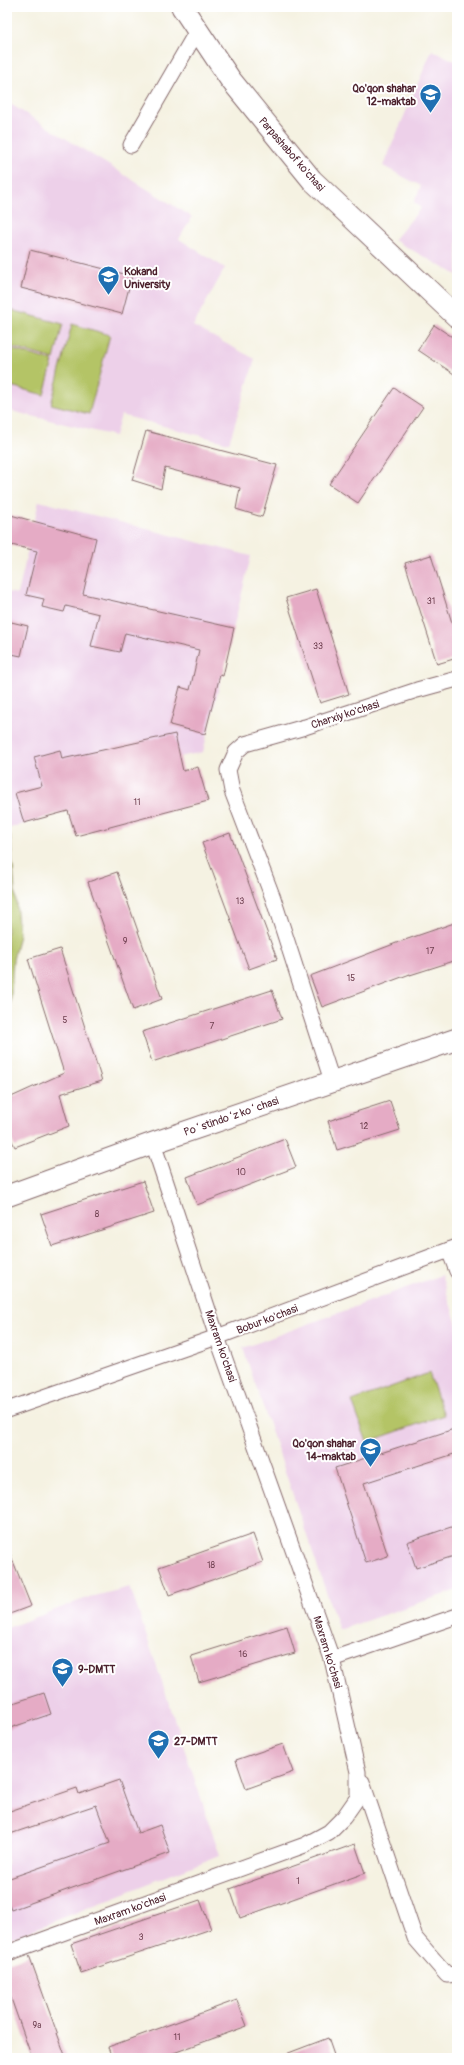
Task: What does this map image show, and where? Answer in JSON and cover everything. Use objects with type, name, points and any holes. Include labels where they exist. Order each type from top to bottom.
[{"type":"main road","name":"Parpashabof ko'chasi","points":[[182,7],[230,79],[312,180],[457,317]]},
{"type":"main road","name":"Poʻstindoʻz koʻchasi","points":[[7,1196],[153,1142],[457,1039]]},
{"type":"street","points":[[131,145],[197,30]]},
{"type":"street","name":"Charxiy ko'chasi","points":[[332,1081],[273,898],[232,791],[228,770],[236,752],[246,744],[305,727],[417,690],[457,679]]},
{"type":"street","name":"Maxram ko'chasi","points":[[7,1954],[305,1845],[330,1832],[344,1817],[358,1797],[358,1772],[332,1659],[217,1337],[153,1142]]},
{"type":"street","points":[[453,1248],[457,1272]]},
{"type":"street","name":"Bobur ko'chasi","points":[[7,1410],[217,1337],[453,1248]]},
{"type":"street","points":[[332,1659],[457,1616]]},
{"type":"street","points":[[358,1772],[415,1938],[448,1975],[457,1974]]},
{"type":"shaded area","name":"Qo'qon shahar 12-maktab","points":[[432,50],[457,62],[457,275],[394,240],[421,208],[414,202],[421,186],[383,166]]},
{"type":"shaded area","name":"Kokand University","points":[[7,102],[192,217],[179,239],[225,268],[193,326],[255,359],[229,443],[121,415],[115,436],[7,410]]},
{"type":"shaded area","points":[[39,501],[251,556],[203,752],[67,780],[51,816],[7,829],[7,592],[18,594]]},
{"type":"shaded area","name":"Qo'qon shahar 14-maktab","points":[[441,1275],[457,1325],[457,1590],[339,1630],[243,1348]]},
{"type":"shaded area","points":[[130,1587],[220,1855],[7,1940],[7,1628],[87,1598]]},
{"type":"green space","points":[[7,309],[63,324],[54,359],[7,346]]},
{"type":"green space","points":[[72,324],[110,335],[89,414],[51,404]]},
{"type":"green space","points":[[7,348],[53,361],[44,395],[7,385]]},
{"type":"green space","points":[[7,833],[10,834],[19,935],[13,960],[7,1073]]},
{"type":"green space","points":[[429,1373],[444,1415],[367,1442],[352,1401]]},
{"type":"building","points":[[30,250],[132,276],[122,314],[21,288]]},
{"type":"building","points":[[434,325],[457,340],[457,376],[418,350]]},
{"type":"building","points":[[394,388],[423,407],[358,503],[329,484]]},
{"type":"building","points":[[146,431],[277,465],[262,517],[236,509],[240,488],[165,468],[161,489],[132,480]]},
{"type":"building","points":[[7,514],[96,538],[83,594],[234,628],[223,676],[220,675],[205,734],[170,725],[180,687],[190,690],[199,650],[125,633],[120,652],[91,646],[99,614],[66,606],[64,612],[42,607],[44,599],[26,595],[37,551],[7,544]]},
{"type":"building","points":[[431,555],[457,639],[457,658],[437,664],[405,563]]},
{"type":"building","points":[[316,589],[349,694],[320,703],[286,598]]},
{"type":"building","points":[[7,621],[28,626],[21,656],[7,653]]},
{"type":"building","points":[[175,734],[183,771],[198,767],[208,801],[76,836],[68,811],[24,823],[15,793],[42,786],[34,757],[60,750],[62,759]]},
{"type":"building","points":[[230,833],[277,959],[249,969],[202,843]]},
{"type":"building","points":[[117,872],[162,999],[133,1010],[88,882]]},
{"type":"building","points":[[457,922],[457,960],[410,974],[322,1007],[310,976],[399,942]]},
{"type":"building","points":[[60,949],[102,1081],[60,1094],[69,1126],[15,1147],[7,1131],[9,1098],[64,1073],[28,959]]},
{"type":"building","points":[[272,990],[282,1019],[152,1062],[142,1032]]},
{"type":"building","points":[[390,1101],[400,1130],[337,1150],[328,1121]]},
{"type":"building","points":[[285,1139],[296,1167],[197,1205],[187,1177]]},
{"type":"building","points":[[143,1181],[154,1213],[52,1246],[41,1214]]},
{"type":"building","points":[[457,1428],[457,1453],[364,1483],[388,1556],[366,1563],[335,1468]]},
{"type":"building","points":[[457,1525],[457,1555],[416,1568],[407,1542]]},
{"type":"building","points":[[253,1534],[263,1562],[169,1595],[159,1567]]},
{"type":"building","points":[[7,1546],[31,1606],[7,1615]]},
{"type":"building","points":[[287,1626],[295,1653],[199,1682],[191,1656]]},
{"type":"building","points":[[44,1693],[51,1714],[7,1729],[7,1705]]},
{"type":"building","points":[[283,1744],[293,1772],[246,1789],[236,1760]]},
{"type":"building","points":[[119,1780],[138,1833],[160,1825],[170,1853],[11,1910],[7,1900],[7,1879],[110,1843],[96,1805],[7,1835],[7,1812],[77,1788],[79,1794]]},
{"type":"building","points":[[355,1844],[365,1873],[240,1918],[230,1889]]},
{"type":"building","points":[[200,1900],[211,1929],[81,1973],[71,1944]]},
{"type":"building","points":[[29,1955],[66,2058],[32,2058],[7,1987],[7,1963]]},
{"type":"building","points":[[237,2000],[247,2026],[160,2058],[112,2058],[108,2047]]},
{"type":"building","points":[[328,2038],[335,2058],[278,2058],[278,2057]]},
{"type":"place","name":"Qo'qon shahar 12-maktab","points":[[431,114]]},
{"type":"place","name":"Kokand University","points":[[108,296]]},
{"type":"place","name":"Qo'qon shahar 14-maktab","points":[[371,1468]]},
{"type":"place","name":"9-DMTT","points":[[63,1688]]},
{"type":"place","name":"27-DMTT","points":[[159,1760]]}]
